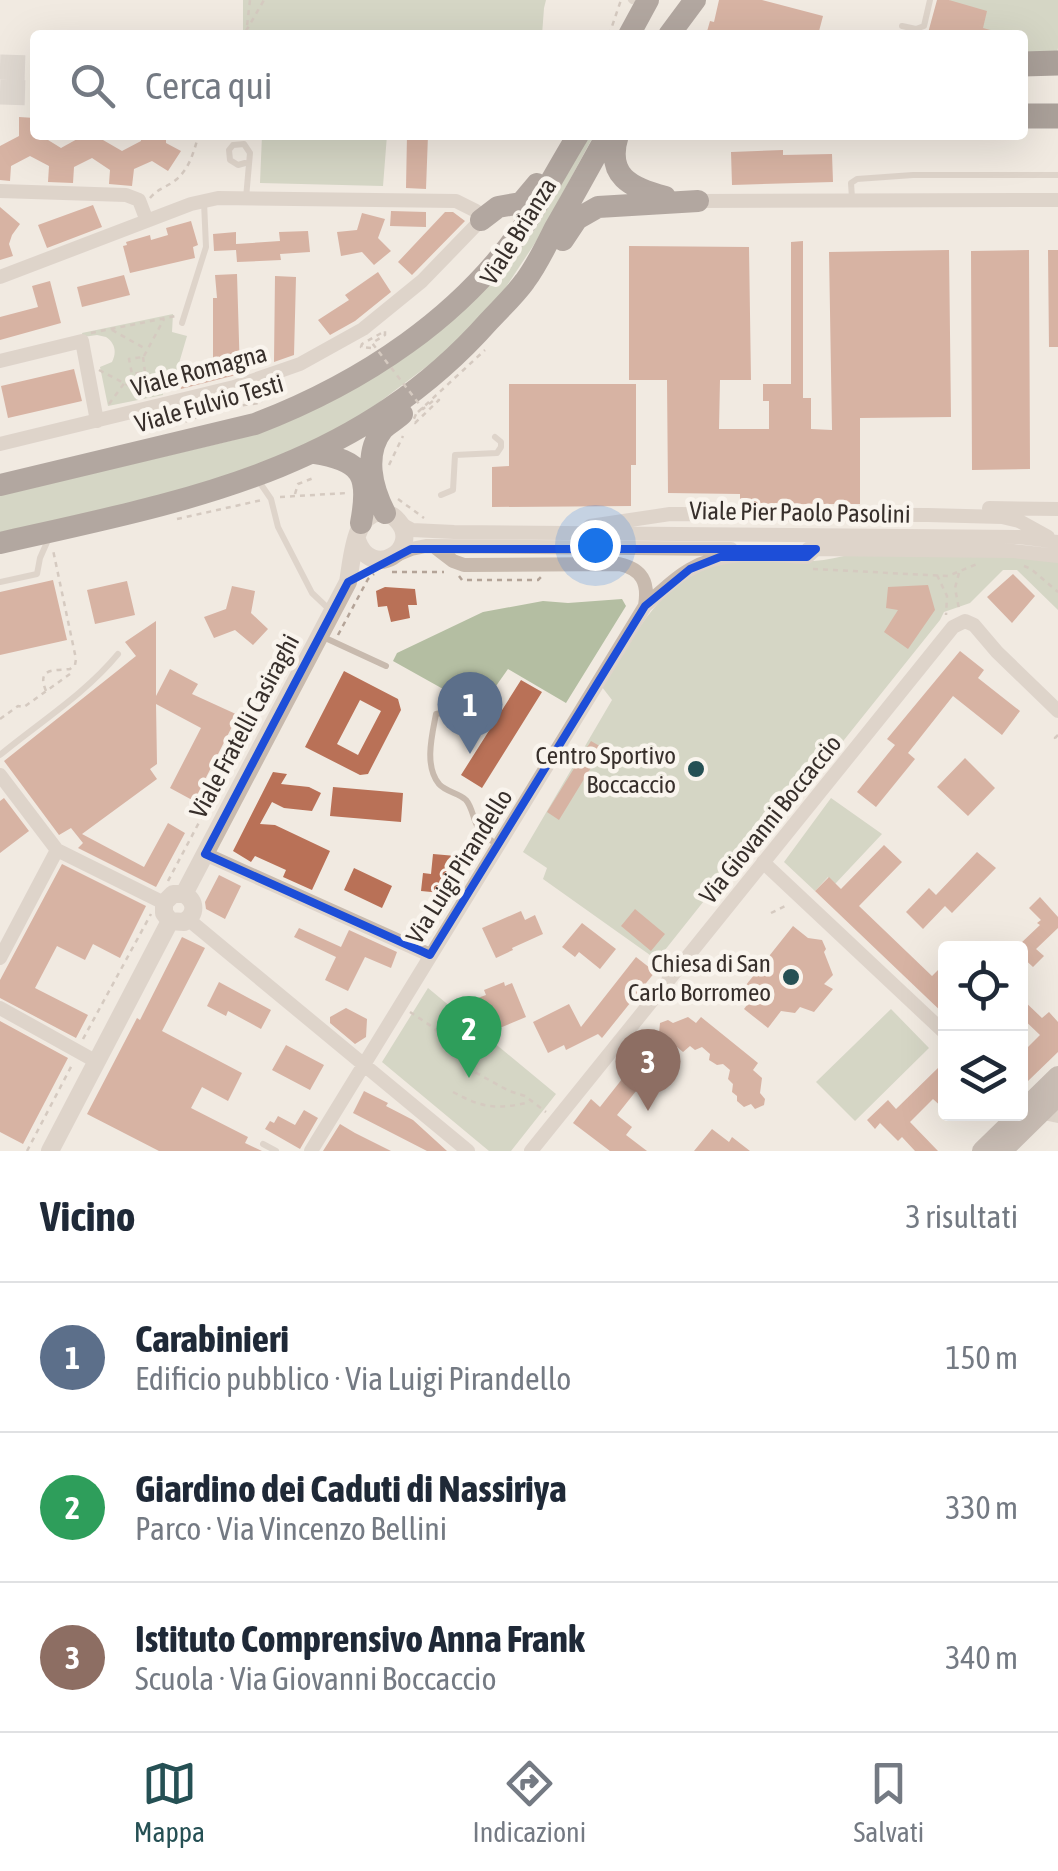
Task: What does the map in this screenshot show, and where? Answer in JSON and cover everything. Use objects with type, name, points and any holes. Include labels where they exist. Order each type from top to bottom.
[{"type":"highway","points":[[628,14],[648,0]]},
{"type":"highway","points":[[663,30],[678,0]]},
{"type":"highway","points":[[673,30],[695,0]]},
{"type":"highway","points":[[1028,64],[1058,64]]},
{"type":"highway","points":[[1028,78],[1058,78]]},
{"type":"highway","points":[[1028,99],[1058,99]]},
{"type":"highway","points":[[1028,116],[1058,116]]},
{"type":"highway","points":[[480,220],[494,209],[524,200],[572,140]]},
{"type":"highway","name":"Viale Brianza","points":[[463,296],[527,221],[574,140]]},
{"type":"highway","name":"Viale Brianza","points":[[420,388],[465,349],[524,282],[604,140]]},
{"type":"highway","points":[[617,140],[615,162],[632,186],[698,202]]},
{"type":"highway","points":[[524,282],[540,274],[577,220],[587,212],[608,206],[698,202]]},
{"type":"highway","name":"Viale Fulvio Testi","points":[[0,485],[223,433],[290,410],[369,370],[463,296]]},
{"type":"highway","points":[[0,543],[52,539],[256,478],[314,453],[420,388]]},
{"type":"highway","points":[[392,511],[373,489],[371,466],[383,430],[418,402],[420,388]]},
{"type":"highway","points":[[314,453],[337,457],[356,468],[363,478],[366,490],[359,532]]},
{"type":"highway","points":[[0,474],[29,478]]},
{"type":"main road","points":[[1002,1151],[1058,1076]]},
{"type":"main road","points":[[982,1151],[1031,1111],[1058,1096]]},
{"type":"street","points":[[0,190],[126,195],[139,200],[147,221]]},
{"type":"street","points":[[0,277],[218,198],[456,201],[476,211],[480,220]]},
{"type":"street","points":[[698,202],[1058,200]]},
{"type":"street","name":"Viale Romagna","points":[[0,444],[96,416],[234,388],[300,364],[363,329],[422,281],[480,220]]},
{"type":"street","points":[[0,361],[82,341],[96,416]]},
{"type":"street","name":"Viale Pier Paolo Pasolini","points":[[928,515],[970,508],[1058,510]]},
{"type":"street","points":[[392,511],[404,542],[387,558],[365,554],[359,532],[376,513],[392,511]]},
{"type":"street","name":"Viale Pier Paolo Pasolini","points":[[392,511],[412,530],[440,532],[1019,537],[1058,542]]},
{"type":"street","name":"Viale Pier Paolo Pasolini","points":[[541,533],[670,514],[928,515],[1002,518],[1019,522],[1058,542]]},
{"type":"street","name":"Viale Fratelli Casiraghi","points":[[184,894],[348,582],[359,532]]},
{"type":"street","points":[[435,547],[464,565],[632,567],[646,585],[645,606]]},
{"type":"street","name":"Viale Pier Paolo Pasolini","points":[[387,558],[411,549],[435,547],[1013,551],[1058,556]]},
{"type":"street","name":"Viale Pier Paolo Pasolini","points":[[645,606],[690,569],[720,557],[807,557],[816,550]]},
{"type":"street","name":"Viale Fratelli Casiraghi","points":[[348,582],[387,558]]},
{"type":"street","name":"Via Luigi Pirandello","points":[[311,1151],[645,606]]},
{"type":"street","name":"Via Giovanni Boccaccio","points":[[531,1151],[958,623],[974,625],[1058,711]]},
{"type":"street","points":[[2,781],[57,850],[174,915],[365,1064],[468,1151]]},
{"type":"street","points":[[0,958],[57,850]]},
{"type":"street","points":[[205,854],[430,955]]},
{"type":"street","points":[[764,862],[943,1031]]},
{"type":"street","points":[[50,1151],[174,915],[174,894],[184,894],[192,900],[194,905],[174,915]]},
{"type":"street","points":[[0,1008],[97,1062]]},
{"type":"lane","points":[[902,26],[924,26],[930,0]]},
{"type":"lane","points":[[245,163],[230,160],[228,150],[233,144],[244,144],[250,153],[246,198]]},
{"type":"lane","points":[[852,201],[851,182],[857,179],[1058,174]]},
{"type":"lane","points":[[184,318],[206,248],[204,201]]},
{"type":"lane","points":[[441,495],[453,490],[455,455],[497,453],[502,442],[495,437]]},
{"type":"lane","points":[[256,478],[270,498],[278,527],[312,593],[332,612]]},
{"type":"lane","points":[[0,582],[37,574],[40,558],[52,539]]},
{"type":"lane","points":[[320,635],[386,666]]},
{"type":"lane","points":[[0,755],[74,697],[118,654]]},
{"type":"lane","points":[[472,714],[436,714],[430,767],[438,784],[465,799],[477,828],[498,846]]},
{"type":"lane","points":[[263,1144],[276,1151]]},
{"type":"path","points":[[246,30],[250,0]]},
{"type":"path","points":[[248,30],[264,0]]},
{"type":"path","points":[[621,0],[628,14]]},
{"type":"path","points":[[149,200],[185,170],[197,140]]},
{"type":"path","points":[[96,416],[132,374],[146,372],[143,357],[165,318]]},
{"type":"path","points":[[66,345],[68,338],[165,318],[184,318]]},
{"type":"path","points":[[111,329],[147,350]]},
{"type":"path","points":[[370,348],[361,348],[384,331],[372,343],[423,409],[439,400],[415,423],[416,414]]},
{"type":"path","points":[[132,374],[129,360],[143,357]]},
{"type":"path","points":[[88,371],[104,371],[162,404]]},
{"type":"path","points":[[260,403],[262,395],[277,389]]},
{"type":"path","points":[[294,496],[298,484],[316,477]]},
{"type":"path","points":[[392,511],[423,516]]},
{"type":"path","points":[[46,691],[43,680],[48,672],[70,669],[76,660],[52,539]]},
{"type":"path","points":[[1018,564],[1031,569],[1058,592]]},
{"type":"path","points":[[959,572],[955,586],[960,610]]},
{"type":"path","points":[[937,575],[947,598],[946,615]]},
{"type":"path","points":[[944,586],[955,586]]},
{"type":"path","points":[[947,598],[956,596]]},
{"type":"path","points":[[0,719],[70,674]]},
{"type":"path","points":[[1058,735],[1058,742]]},
{"type":"path","points":[[770,913],[784,906]]},
{"type":"path","points":[[400,1006],[434,1028],[471,1070],[525,1096],[556,1119]]},
{"type":"path","points":[[453,1092],[484,1106],[506,1108],[531,1102]]},
{"type":"highlighted area","points":[[411,549],[816,549],[807,557],[720,557],[690,569],[645,606],[430,955],[205,854],[348,582]]},
{"type":"green space","points":[[243,0],[546,0],[542,30],[243,30]]},
{"type":"green space","points":[[950,0],[1058,0],[1056,57],[1028,57],[1028,30],[943,30]]},
{"type":"green space","points":[[262,140],[387,140],[383,186],[260,183]]},
{"type":"green space","points":[[582,140],[591,140],[539,237],[504,290],[458,343],[349,425],[222,482],[0,533],[0,495],[234,440],[410,354]]},
{"type":"green space","points":[[173,314],[172,332],[187,336],[177,370],[159,374],[163,395],[108,406],[100,367],[112,362],[113,345],[106,337],[83,337],[82,333]]},
{"type":"green space","name":"Centro Sportivo Boccaccio","points":[[852,554],[1011,556],[1058,562],[1058,610],[1017,570],[1003,570],[970,603],[944,612],[764,840],[754,838],[657,960],[543,879],[547,868],[523,852],[612,700],[602,687],[658,603],[696,572],[744,559],[814,561]]},
{"type":"green space","points":[[622,599],[626,606],[566,703],[508,669],[496,686],[471,675],[460,696],[393,661],[397,653],[483,612],[543,601]]},
{"type":"green space","points":[[831,798],[882,834],[835,884],[828,877],[815,891],[784,862]]},
{"type":"green space","points":[[428,988],[556,1094],[511,1151],[489,1151],[382,1062]]},
{"type":"green space","points":[[891,1009],[929,1048],[855,1121],[816,1082]]},
{"type":"building","points":[[719,0],[762,0],[823,16],[819,30],[707,30],[710,21],[714,22]]},
{"type":"building","points":[[937,0],[949,0],[987,11],[983,28],[990,30],[929,30]]},
{"type":"building","points":[[19,117],[30,118],[30,140],[48,140],[61,148],[75,140],[103,140],[122,151],[141,140],[166,140],[181,151],[168,171],[152,161],[134,169],[132,186],[109,184],[110,170],[92,158],[74,167],[73,183],[48,182],[49,166],[30,156],[11,166],[10,181],[0,180],[0,146],[19,136]]},
{"type":"building","points":[[407,140],[428,140],[426,189],[406,188]]},
{"type":"building","points":[[783,150],[783,155],[832,154],[833,182],[732,185],[731,152]]},
{"type":"building","points":[[93,205],[102,227],[47,248],[38,225]]},
{"type":"building","points":[[0,207],[20,224],[9,244],[13,256],[0,260]]},
{"type":"building","points":[[391,211],[426,212],[426,227],[390,226]]},
{"type":"building","points":[[445,212],[453,212],[465,221],[412,275],[398,262]]},
{"type":"building","points":[[362,213],[385,219],[378,238],[391,251],[374,265],[362,252],[341,256],[337,232],[357,230]]},
{"type":"building","points":[[191,221],[198,245],[193,247],[195,258],[130,273],[123,246],[126,242],[168,235],[166,228]]},
{"type":"building","points":[[308,231],[310,252],[280,254],[281,260],[237,262],[236,250],[214,251],[213,234],[236,232],[236,244],[280,241],[279,232]]},
{"type":"building","points":[[803,241],[803,398],[811,398],[811,429],[832,430],[829,252],[949,250],[951,417],[860,418],[860,504],[740,504],[740,494],[668,493],[667,380],[629,380],[629,246],[749,247],[751,380],[720,380],[719,429],[769,429],[769,401],[763,401],[763,384],[791,384],[791,242]]},
{"type":"building","points":[[1029,250],[1030,469],[972,470],[971,251]]},
{"type":"building","points":[[1048,250],[1058,250],[1058,347],[1049,347]]},
{"type":"building","points":[[378,272],[391,292],[330,335],[318,320],[349,300],[345,295]]},
{"type":"building","points":[[237,274],[240,374],[181,389],[178,380],[184,379],[183,372],[213,362],[215,275]]},
{"type":"building","points":[[124,275],[130,295],[82,307],[77,287]]},
{"type":"building","points":[[275,276],[296,277],[294,355],[274,362]]},
{"type":"building","points":[[50,281],[61,323],[0,340],[0,317],[38,307],[32,286]]},
{"type":"building","points":[[74,369],[82,401],[8,418],[1,386]]},
{"type":"building","points":[[509,384],[636,384],[636,465],[631,465],[631,506],[492,507],[492,467],[509,466]]},
{"type":"building","points":[[1013,574],[1035,596],[1012,623],[987,597]]},
{"type":"building","points":[[53,580],[67,640],[0,655],[0,592]]},
{"type":"building","points":[[127,581],[135,615],[95,624],[87,590]]},
{"type":"building","points":[[928,585],[935,610],[908,649],[884,632],[898,610],[886,608],[888,587]]},
{"type":"building","points":[[232,586],[255,591],[251,613],[268,629],[253,645],[235,630],[214,638],[204,617],[226,609]]},
{"type":"building","points":[[385,587],[415,589],[417,605],[408,605],[410,618],[391,622],[387,606],[378,607],[376,591]]},
{"type":"building","points":[[156,621],[156,696],[170,669],[198,684],[192,694],[238,715],[194,801],[170,788],[201,728],[156,704],[157,764],[150,769],[157,779],[82,834],[144,867],[168,823],[185,833],[156,887],[78,848],[83,843],[71,828],[59,835],[4,761],[136,656],[125,642]]},
{"type":"building","points":[[960,651],[984,670],[978,678],[1020,711],[1002,735],[953,696],[908,753],[915,759],[876,807],[857,792],[895,745],[887,739]]},
{"type":"building","points":[[344,671],[398,699],[401,710],[368,774],[360,775],[305,747]],"holes":[[[360,700],[381,711],[358,755],[337,744]]]},
{"type":"building","points":[[521,680],[542,692],[482,788],[461,775]]},
{"type":"building","points":[[591,741],[603,748],[559,820],[547,812]]},
{"type":"building","points":[[965,758],[995,788],[968,816],[937,787]]},
{"type":"building","points":[[273,772],[287,774],[281,784],[309,787],[321,793],[312,811],[284,808],[272,802],[260,824],[275,825],[330,851],[312,890],[283,877],[286,870],[255,856],[251,862],[233,851]]},
{"type":"building","points":[[333,787],[403,793],[401,822],[330,816]]},
{"type":"building","points":[[4,798],[29,831],[0,853],[0,801]]},
{"type":"building","points":[[884,845],[902,862],[859,906],[932,976],[938,970],[938,1008],[815,891],[829,877],[841,889]]},
{"type":"building","points":[[977,852],[996,868],[952,913],[945,906],[923,929],[906,912],[929,888],[936,895]]},
{"type":"building","points":[[433,854],[456,856],[452,894],[421,891],[423,873],[431,874]]},
{"type":"building","points":[[62,864],[146,906],[120,958],[93,944],[85,960],[57,946],[35,988],[88,1015],[76,1038],[0,998],[0,980]]},
{"type":"building","points":[[354,868],[392,886],[382,908],[344,890]]},
{"type":"building","points":[[219,875],[241,886],[225,919],[206,909],[205,902]]},
{"type":"building","points":[[1040,897],[1058,917],[1058,928],[1036,949],[1044,956],[1033,967],[1028,962],[1028,941],[1023,941],[1041,920],[1029,908]]},
{"type":"building","points":[[635,909],[665,934],[651,951],[621,926]]},
{"type":"building","points":[[521,911],[525,920],[535,915],[543,934],[496,958],[482,928]]},
{"type":"building","points":[[582,923],[616,949],[600,969],[579,952],[575,957],[562,947]]},
{"type":"building","name":"Chiesa di San Carlo Borromeo","points":[[793,926],[808,938],[822,940],[833,975],[824,984],[833,989],[814,1012],[800,1007],[795,1013],[781,1011],[768,1028],[744,1009],[756,993],[746,985]]},
{"type":"building","points":[[299,928],[341,947],[349,930],[397,952],[391,968],[365,957],[348,991],[325,980],[336,957],[294,937]]},
{"type":"building","points":[[182,937],[205,948],[162,1031],[242,1073],[228,1101],[202,1087],[191,1108],[248,1137],[245,1143],[262,1151],[159,1151],[87,1114]]},
{"type":"building","points":[[636,957],[655,972],[602,1038],[598,1034],[566,1050],[564,1045],[548,1053],[533,1022],[569,1004],[581,1027]]},
{"type":"building","points":[[219,982],[271,1010],[261,1029],[228,1011],[226,1016],[207,1006]]},
{"type":"building","points":[[504,982],[505,986],[512,983],[526,1017],[490,1032],[475,999],[486,995],[484,990]]},
{"type":"building","points":[[1028,1005],[1042,1018],[1049,1012],[1058,1022],[1058,1052],[1028,1081],[1028,1047],[1040,1035],[1028,1024]]},
{"type":"building","points":[[346,1008],[367,1019],[366,1037],[355,1044],[330,1023],[330,1017]]},
{"type":"building","points":[[688,1017],[696,1023],[701,1017],[758,1063],[753,1070],[762,1078],[760,1093],[764,1105],[755,1109],[737,1101],[728,1079],[730,1070],[709,1060],[710,1054],[702,1047],[695,1050],[690,1046],[683,1052],[663,1045],[660,1023]]},
{"type":"building","points":[[0,1021],[68,1058],[23,1144],[0,1132]]},
{"type":"building","points":[[286,1045],[324,1065],[310,1090],[272,1070]]},
{"type":"building","points":[[938,1068],[938,1104],[933,1099],[910,1122],[938,1151],[915,1151],[902,1137],[898,1141],[880,1123],[875,1129],[867,1120],[888,1100],[896,1109]]},
{"type":"building","points":[[626,1074],[640,1086],[617,1115],[632,1127],[626,1135],[647,1151],[610,1151],[573,1123],[591,1099],[600,1107]]},
{"type":"building","points":[[364,1091],[413,1120],[447,1151],[427,1151],[353,1113]]},
{"type":"building","points":[[304,1110],[318,1118],[300,1149],[265,1129],[278,1116],[295,1125]]},
{"type":"building","points":[[340,1124],[355,1133],[391,1151],[323,1151]]},
{"type":"building","points":[[712,1129],[729,1142],[732,1137],[750,1151],[694,1151]]},
{"type":"tunnel","points":[[0,67],[30,68]]},
{"type":"tunnel","points":[[0,92],[30,93]]},
{"type":"place","name":"Carabinieri","points":[[470,754]]},
{"type":"place","name":"Centro Sportivo Boccaccio","points":[[696,769]]},
{"type":"place","name":"Chiesa di San Carlo Borromeo","points":[[791,977]]},
{"type":"place","name":"Giardino dei Caduti di Nassiriya","points":[[469,1078]]},
{"type":"place","name":"Istituto Comprensivo Anna Frank","points":[[648,1111]]}]
